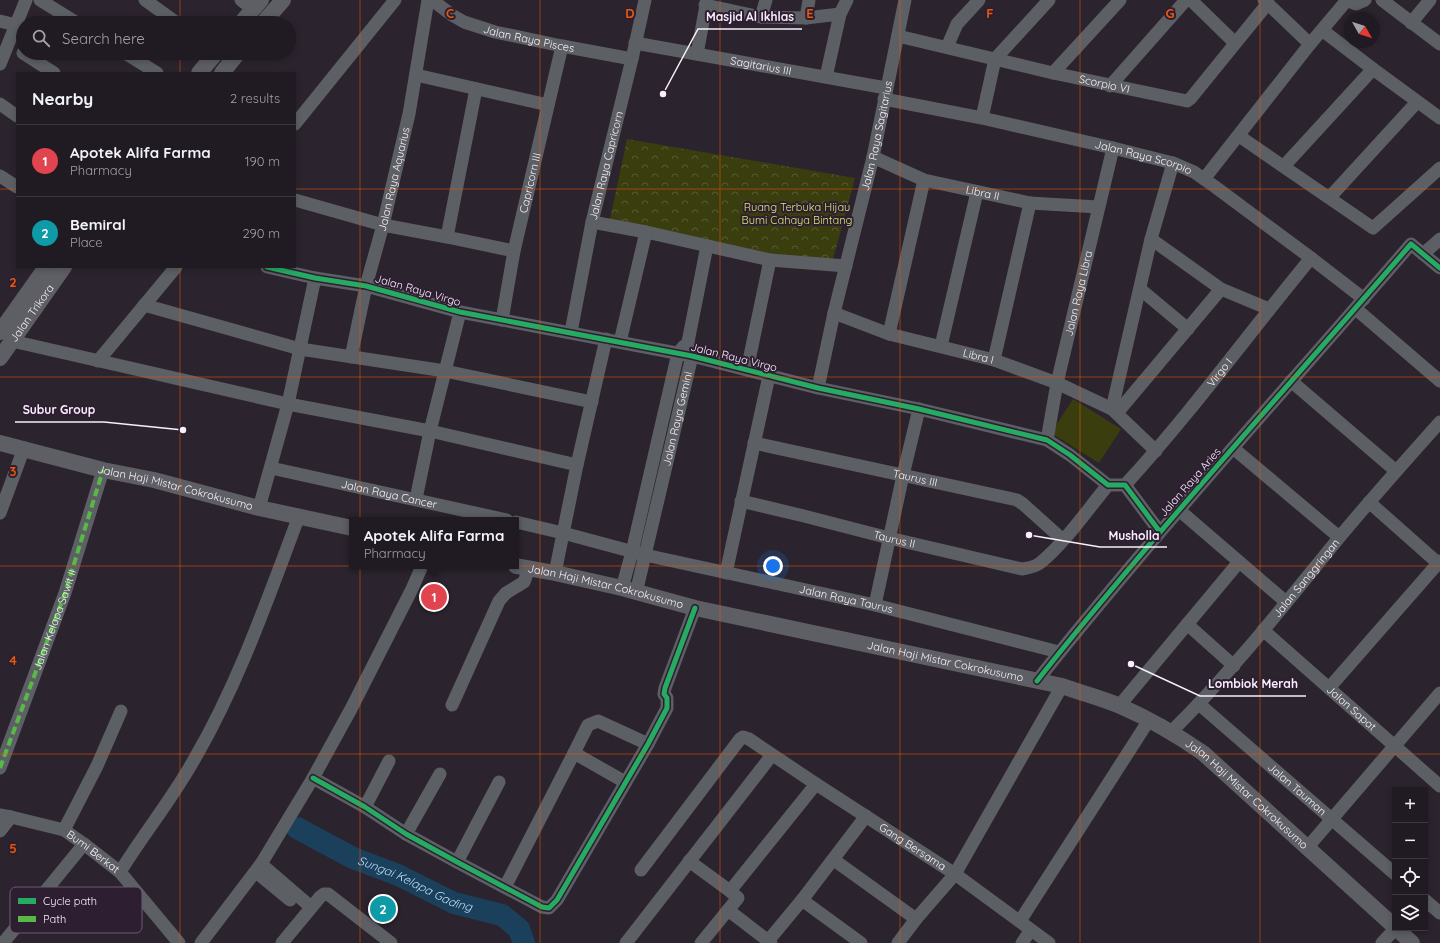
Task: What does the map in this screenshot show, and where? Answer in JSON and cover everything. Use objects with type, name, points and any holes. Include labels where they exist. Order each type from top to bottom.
[{"type":"main road","points":[[269,16],[282,0]]},
{"type":"main road","points":[[246,16],[252,3]]},
{"type":"main road","points":[[200,72],[210,60]]},
{"type":"main road","points":[[223,72],[232,60]]},
{"type":"main road","name":"Jalan Trikora","points":[[0,358],[6,337],[45,268]]},
{"type":"main road","name":"Jalan Trikora","points":[[6,337],[63,268]]},
{"type":"main road","name":"Jalan Haji Mistar Cokrokusumo","points":[[0,443],[24,448],[103,470],[154,480],[259,508],[349,527]]},
{"type":"main road","name":"Jalan Haji Mistar Cokrokusumo","points":[[522,567],[629,590],[695,608],[1062,686],[1119,706],[1171,732],[1203,753],[1392,924]]},
{"type":"main road","name":"Jalan Haji Mistar Cokrokusumo","points":[[1399,931],[1412,943]]},
{"type":"street","points":[[20,16],[26,0]]},
{"type":"street","points":[[40,0],[66,16]]},
{"type":"street","points":[[145,0],[167,16]]},
{"type":"street","points":[[296,123],[395,0]]},
{"type":"street","name":"Jalan Raya Aquarius","points":[[351,357],[366,286],[383,225],[409,114],[428,0]]},
{"type":"street","name":"Jalan Raya Pisces","points":[[432,0],[464,22],[495,32],[632,59]]},
{"type":"street","name":"Jalan Raya Capricorn","points":[[571,332],[592,222],[645,0]]},
{"type":"street","points":[[761,17],[766,0]]},
{"type":"street","points":[[806,18],[809,0]]},
{"type":"street","points":[[826,77],[840,14],[847,0]]},
{"type":"street","name":"Jalan Raya Sagitarius","points":[[818,388],[834,312],[872,157],[905,0]]},
{"type":"street","points":[[947,47],[957,24],[979,0]]},
{"type":"street","points":[[982,118],[995,59],[1049,0]]},
{"type":"street","points":[[1053,73],[1120,0]]},
{"type":"street","points":[[1110,86],[1186,0]]},
{"type":"street","points":[[1191,0],[1235,43]]},
{"type":"street","points":[[1204,179],[1310,44],[1347,0],[1356,4],[1365,0]]},
{"type":"street","points":[[1382,0],[1440,44]]},
{"type":"street","points":[[1411,23],[1430,0]]},
{"type":"street","points":[[697,54],[706,2],[761,17],[806,18],[840,14]]},
{"type":"street","points":[[1266,2],[1310,44]]},
{"type":"street","name":"Scorpio VI","points":[[898,36],[1110,86],[1187,101],[1235,43],[1266,2]]},
{"type":"street","points":[[0,21],[16,25],[0,64]]},
{"type":"street","points":[[1322,30],[1440,118]]},
{"type":"street","name":"Sagitarius III","points":[[635,43],[826,77],[885,93]]},
{"type":"street","points":[[9,44],[16,48]]},
{"type":"street","name":"Capricorn III","points":[[502,320],[514,251],[562,46]]},
{"type":"street","points":[[34,60],[52,72]]},
{"type":"street","points":[[136,60],[155,72]]},
{"type":"street","points":[[1284,166],[1373,69]]},
{"type":"street","points":[[416,75],[548,105]]},
{"type":"street","points":[[447,237],[476,89]]},
{"type":"street","name":"Jalan Raya Scorpio","points":[[885,93],[982,118],[1173,163],[1194,172],[1311,258],[1440,381]]},
{"type":"street","points":[[1330,197],[1417,102]]},
{"type":"street","points":[[0,104],[16,115]]},
{"type":"street","points":[[1239,136],[1330,197],[1373,228],[1440,168]]},
{"type":"street","name":"Jalan Raya Libra","points":[[1047,440],[1057,383],[1113,148]]},
{"type":"street","name":"Libra II","points":[[872,157],[924,180],[977,192],[1030,203],[1098,207]]},
{"type":"street","points":[[1115,411],[1151,239],[1173,163]]},
{"type":"street","points":[[0,176],[16,186]]},
{"type":"street","points":[[889,334],[924,180]]},
{"type":"street","points":[[942,346],[977,192]]},
{"type":"street","points":[[296,200],[383,225],[514,251]]},
{"type":"street","points":[[994,360],[1030,203]]},
{"type":"street","points":[[592,222],[646,232],[770,260],[846,266]]},
{"type":"street","points":[[620,342],[646,232]]},
{"type":"street","points":[[1151,239],[1221,288],[1269,309]]},
{"type":"street","points":[[1440,239],[1423,254],[1440,268]]},
{"type":"street","name":"Jalan Raya Aries","points":[[1037,681],[1059,652],[1160,532],[1411,244],[1423,254]]},
{"type":"street","points":[[688,342],[707,246]]},
{"type":"street","name":"Virgo I","points":[[1125,485],[1156,451],[1311,258]]},
{"type":"street","points":[[747,370],[770,260]]},
{"type":"street","points":[[98,361],[175,268]]},
{"type":"street","name":"Jalan Raya Virgo","points":[[271,268],[315,278],[366,286],[460,312],[692,356],[818,388],[919,408],[1047,440],[1070,455],[1108,486]]},
{"type":"street","points":[[259,508],[288,404],[315,278]]},
{"type":"street","points":[[1115,411],[1188,329],[1221,288]]},
{"type":"street","points":[[1140,290],[1188,329]]},
{"type":"street","points":[[144,305],[300,349],[445,371],[592,402]]},
{"type":"street","points":[[416,499],[430,431],[460,312]]},
{"type":"street","name":"Libra I","points":[[834,312],[889,334],[994,360],[1057,383],[1115,411],[1156,451]]},
{"type":"street","points":[[6,337],[98,361],[288,404],[430,431],[577,464]]},
{"type":"street","points":[[555,573],[577,464],[606,339]]},
{"type":"street","name":"Jalan Raya Gemini","points":[[629,590],[632,552],[678,353],[688,342]]},
{"type":"street","name":"Jalan Raya Gemini","points":[[629,590],[645,555],[692,356],[688,342]]},
{"type":"street","points":[[726,573],[768,376]]},
{"type":"street","points":[[1292,381],[1396,471]]},
{"type":"street","points":[[875,605],[919,408]]},
{"type":"street","name":"Jalan Sanggringan","points":[[1171,732],[1234,666],[1339,537],[1440,422]]},
{"type":"street","name":"Taurus III","points":[[754,443],[1017,500],[1063,540]]},
{"type":"street","points":[[0,513],[24,448]]},
{"type":"street","points":[[1233,448],[1339,537]]},
{"type":"street","name":"Jalan Raya Cancer","points":[[271,468],[494,517]]},
{"type":"street","name":"Jalan Kelapa Sawit II","points":[[0,768],[65,593],[103,470]]},
{"type":"street","points":[[1108,486],[1125,485],[1160,532]]},
{"type":"street","name":"Taurus II","points":[[741,501],[1022,569],[1039,564],[1046,558],[1108,486]]},
{"type":"street","points":[[1329,688],[1439,563],[1369,502]]},
{"type":"street","points":[[1179,510],[1286,602]]},
{"type":"street","points":[[120,872],[136,845],[175,792],[227,698],[264,609],[299,516]]},
{"type":"street","points":[[519,523],[632,552]]},
{"type":"street","name":"Jalan Raya Taurus","points":[[632,552],[875,605],[1059,652]]},
{"type":"street","points":[[1119,706],[1239,562]]},
{"type":"street","points":[[452,705],[499,601],[506,593],[524,582],[522,567]]},
{"type":"street","points":[[201,943],[259,868],[313,778],[351,709],[421,569]]},
{"type":"street","points":[[313,778],[365,807],[406,834],[542,907],[548,908],[557,900],[648,744],[667,708],[664,694],[665,688],[695,608]]},
{"type":"street","points":[[1187,624],[1234,666]]},
{"type":"street","name":"Jalan Sapat","points":[[1263,630],[1440,786]]},
{"type":"street","points":[[898,943],[916,919],[955,874],[1062,686]]},
{"type":"street","points":[[1307,848],[1440,693]]},
{"type":"street","name":"Jalan Tauman","points":[[1199,704],[1392,871]]},
{"type":"street","points":[[64,830],[97,766],[121,711]]},
{"type":"street","points":[[1020,921],[1149,720]]},
{"type":"street","points":[[505,887],[588,725],[598,722],[648,744]]},
{"type":"street","name":"Gang Bersama","points":[[641,870],[740,739],[743,737],[749,738],[772,755],[955,874],[1049,943]]},
{"type":"street","points":[[574,753],[625,782]]},
{"type":"street","points":[[626,943],[772,755]]},
{"type":"street","points":[[365,807],[389,761]]},
{"type":"street","points":[[406,834],[440,774]]},
{"type":"street","points":[[457,862],[499,782]]},
{"type":"street","points":[[730,891],[816,784]]},
{"type":"street","points":[[0,831],[6,816]]},
{"type":"street","name":"Bumi Berkat","points":[[6,816],[64,830],[120,872],[132,887]]},
{"type":"street","points":[[728,910],[770,942],[834,860],[866,816]]},
{"type":"street","points":[[49,887],[84,844]]},
{"type":"street","points":[[834,860],[916,919]]},
{"type":"street","points":[[689,861],[738,898],[701,943]]},
{"type":"street","points":[[259,868],[309,910]]},
{"type":"street","points":[[283,943],[309,910],[324,894],[328,894],[391,943]]},
{"type":"street","name":"Bumi Berkat","points":[[142,898],[179,943]]},
{"type":"street","points":[[802,900],[861,943]]},
{"type":"street","points":[[1428,903],[1440,913]]},
{"type":"street","points":[[1022,943],[1030,930]]},
{"type":"street","points":[[1382,943],[1393,931]]},
{"type":"street","points":[[3,943],[11,933]]},
{"type":"green space","name":"Ruang Terbuka Hijau Bumi Cahaya Bintang","points":[[627,139],[855,178],[831,267],[610,219]]},
{"type":"green space","points":[[1073,399],[1121,429],[1099,463],[1051,433]]},
{"type":"waterway","name":"Sungai Kelapa Gading","points":[[297,828],[353,858],[398,875],[454,903],[502,915],[519,929],[524,943]]},
{"type":"marked path","points":[[0,768],[65,593],[103,470]]},
{"type":"cycle path","points":[[1037,681],[1167,524],[1411,244],[1440,268]]},
{"type":"cycle path","points":[[271,268],[315,278],[366,286],[460,312],[692,356],[818,388],[919,409],[1047,440],[1070,455],[1108,485],[1125,485],[1160,532]]},
{"type":"cycle path","points":[[313,778],[365,807],[406,834],[542,907],[549,908],[557,900],[648,744],[667,708],[667,698],[664,694],[665,688],[695,608]]},
{"type":"place","name":"Masjid Al Ikhlas","points":[[663,94]]},
{"type":"place","name":"Subur Group","points":[[183,430]]},
{"type":"place","name":"Musholla","points":[[1029,535]]},
{"type":"place","name":"Apotek Alifa Farma","points":[[434,597]]},
{"type":"place","name":"Lombiok Merah","points":[[1131,664]]},
{"type":"place","name":"Bemiral","points":[[383,909]]}]
